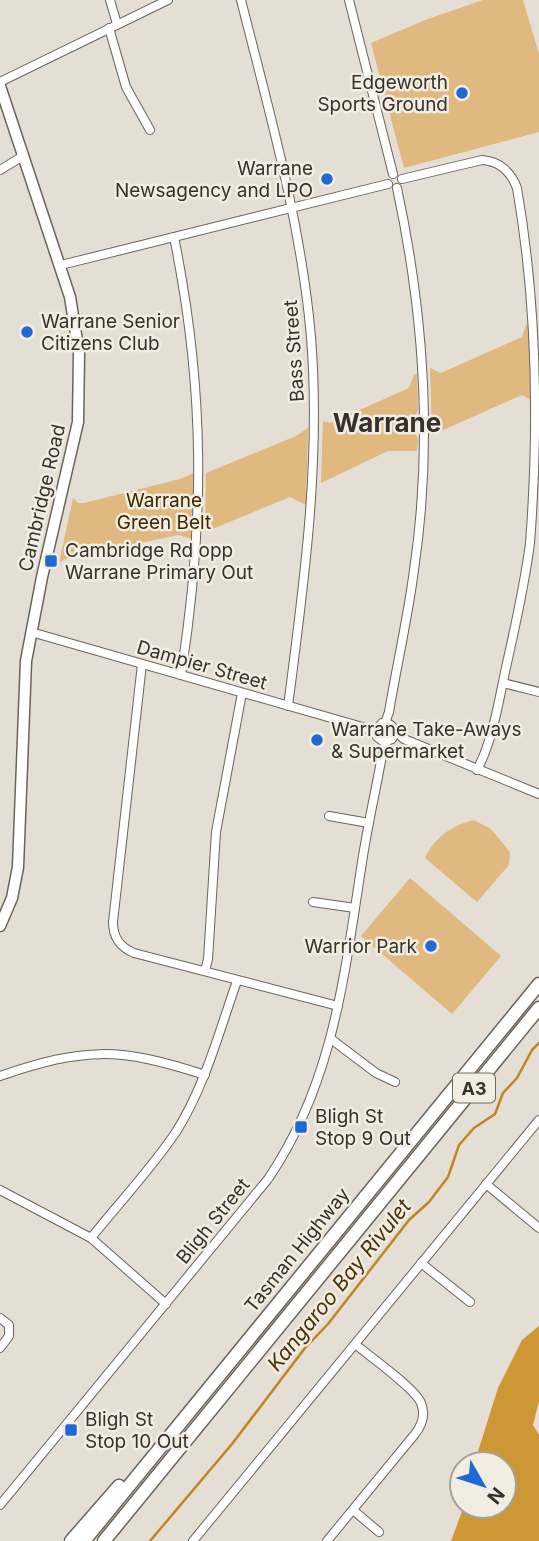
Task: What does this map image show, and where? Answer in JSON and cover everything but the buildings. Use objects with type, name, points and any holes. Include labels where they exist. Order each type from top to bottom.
[{"type":"highway","name":"Tasman Highway","points":[[84,1541],[539,984]]},
{"type":"highway","name":"Tasman Highway","points":[[106,1541],[539,1008]]},
{"type":"highway","points":[[71,1541],[250,1338]]},
{"type":"main road","name":"Cambridge Road","points":[[0,84],[61,265],[77,326],[80,379],[78,422],[31,632],[24,682],[16,882],[0,926]]},
{"type":"street","points":[[110,0],[125,87],[150,130]]},
{"type":"street","points":[[0,84],[168,0]]},
{"type":"street","name":"Bass Street","points":[[241,0],[292,207],[308,301],[314,429],[311,504],[288,706]]},
{"type":"street","points":[[349,0],[393,174]]},
{"type":"street","points":[[0,170],[23,156]]},
{"type":"street","points":[[402,179],[482,160],[493,162],[507,171],[517,188],[535,274],[538,407],[534,544],[503,683],[484,756],[477,770]]},
{"type":"street","points":[[61,265],[388,184],[397,188],[402,184],[400,175],[393,174],[388,178],[388,184]]},
{"type":"street","name":"Bligh Street","points":[[0,1506],[281,1159],[312,1099],[331,1039],[415,570],[422,505],[425,442],[420,324],[411,257],[397,188]]},
{"type":"street","points":[[174,237],[193,354],[200,476],[191,609],[181,675]]},
{"type":"street","name":"Dampier Street","points":[[31,632],[386,732]]},
{"type":"street","points":[[142,664],[113,929],[119,943],[129,951],[338,1006]]},
{"type":"street","points":[[503,683],[539,692]]},
{"type":"street","points":[[205,971],[216,832],[242,692]]},
{"type":"street","points":[[386,732],[539,793]]},
{"type":"street","points":[[329,816],[369,823]]},
{"type":"street","points":[[313,902],[355,908]]},
{"type":"street","points":[[91,1238],[176,1132],[205,1075],[237,981]]},
{"type":"street","points":[[331,1039],[376,1073],[395,1082]]},
{"type":"street","points":[[0,1076],[45,1061],[93,1053],[144,1057],[205,1075]]},
{"type":"street","points":[[194,1541],[539,1120]]},
{"type":"street","points":[[486,1184],[539,1228]]},
{"type":"street","points":[[0,1190],[91,1238],[166,1304]]},
{"type":"street","points":[[421,1263],[470,1302]]},
{"type":"street","points":[[0,1318],[9,1325]]},
{"type":"street","points":[[9,1325],[20,1320]]},
{"type":"street","points":[[0,1348],[9,1336],[9,1325]]},
{"type":"street","points":[[327,1541],[415,1434],[422,1423],[424,1412],[415,1394],[355,1344]]},
{"type":"street","points":[[353,1510],[379,1532]]},
{"type":"green space","name":"Edgeworth Sports Ground","points":[[483,0],[523,0],[539,54],[539,132],[404,168],[371,43],[425,20]]},
{"type":"green space","points":[[529,324],[531,400],[522,395],[432,435],[430,368],[441,373],[522,337],[526,325]]},
{"type":"green space","points":[[417,374],[417,451],[388,451],[321,483],[323,421],[330,423],[409,388],[414,375]]},
{"type":"green space","name":"Warrane Green Belt","points":[[308,428],[306,505],[290,497],[205,532],[206,473],[296,436]]},
{"type":"green space","name":"Warrane Green Belt","points":[[194,473],[192,539],[178,535],[65,559],[59,563],[73,498],[78,503],[84,503],[180,479]]},
{"type":"green space","points":[[474,820],[491,829],[510,852],[509,865],[477,902],[425,858],[433,844],[445,833]]},
{"type":"green space","name":"Warrior Park","points":[[410,878],[501,956],[452,1014],[361,936]]},
{"type":"shaded area","points":[[539,1326],[539,1401],[533,1425],[539,1435],[539,1541],[451,1541],[459,1520],[518,1520],[518,1450],[478,1450],[498,1388],[522,1340]]},
{"type":"waterway","name":"Kangaroo Bay Rivulet","points":[[150,1541],[232,1444],[305,1348],[328,1324],[409,1220],[429,1202],[448,1177],[459,1145],[474,1128],[495,1114],[503,1093],[517,1078],[532,1050],[539,1043]]},
{"type":"place","name":"Edgeworth Sports Ground","points":[[462,93]]},
{"type":"place","name":"Warrane Newsagency and LPO","points":[[327,179]]},
{"type":"place","name":"Warrane Senior Citizens Club","points":[[27,332]]},
{"type":"place","name":"Cambridge Rd opp Warrane Primary Out","points":[[51,561]]},
{"type":"place","name":"Warrane Take-Aways & Supermarket","points":[[317,740]]},
{"type":"place","name":"Warrior Park","points":[[431,946]]},
{"type":"place","name":"Bligh St Stop 9 Out","points":[[301,1127]]},
{"type":"place","name":"Bligh St Stop 10 Out","points":[[71,1430]]},
{"type":"district","name":"Warrane","points":[[387,422]]}]
